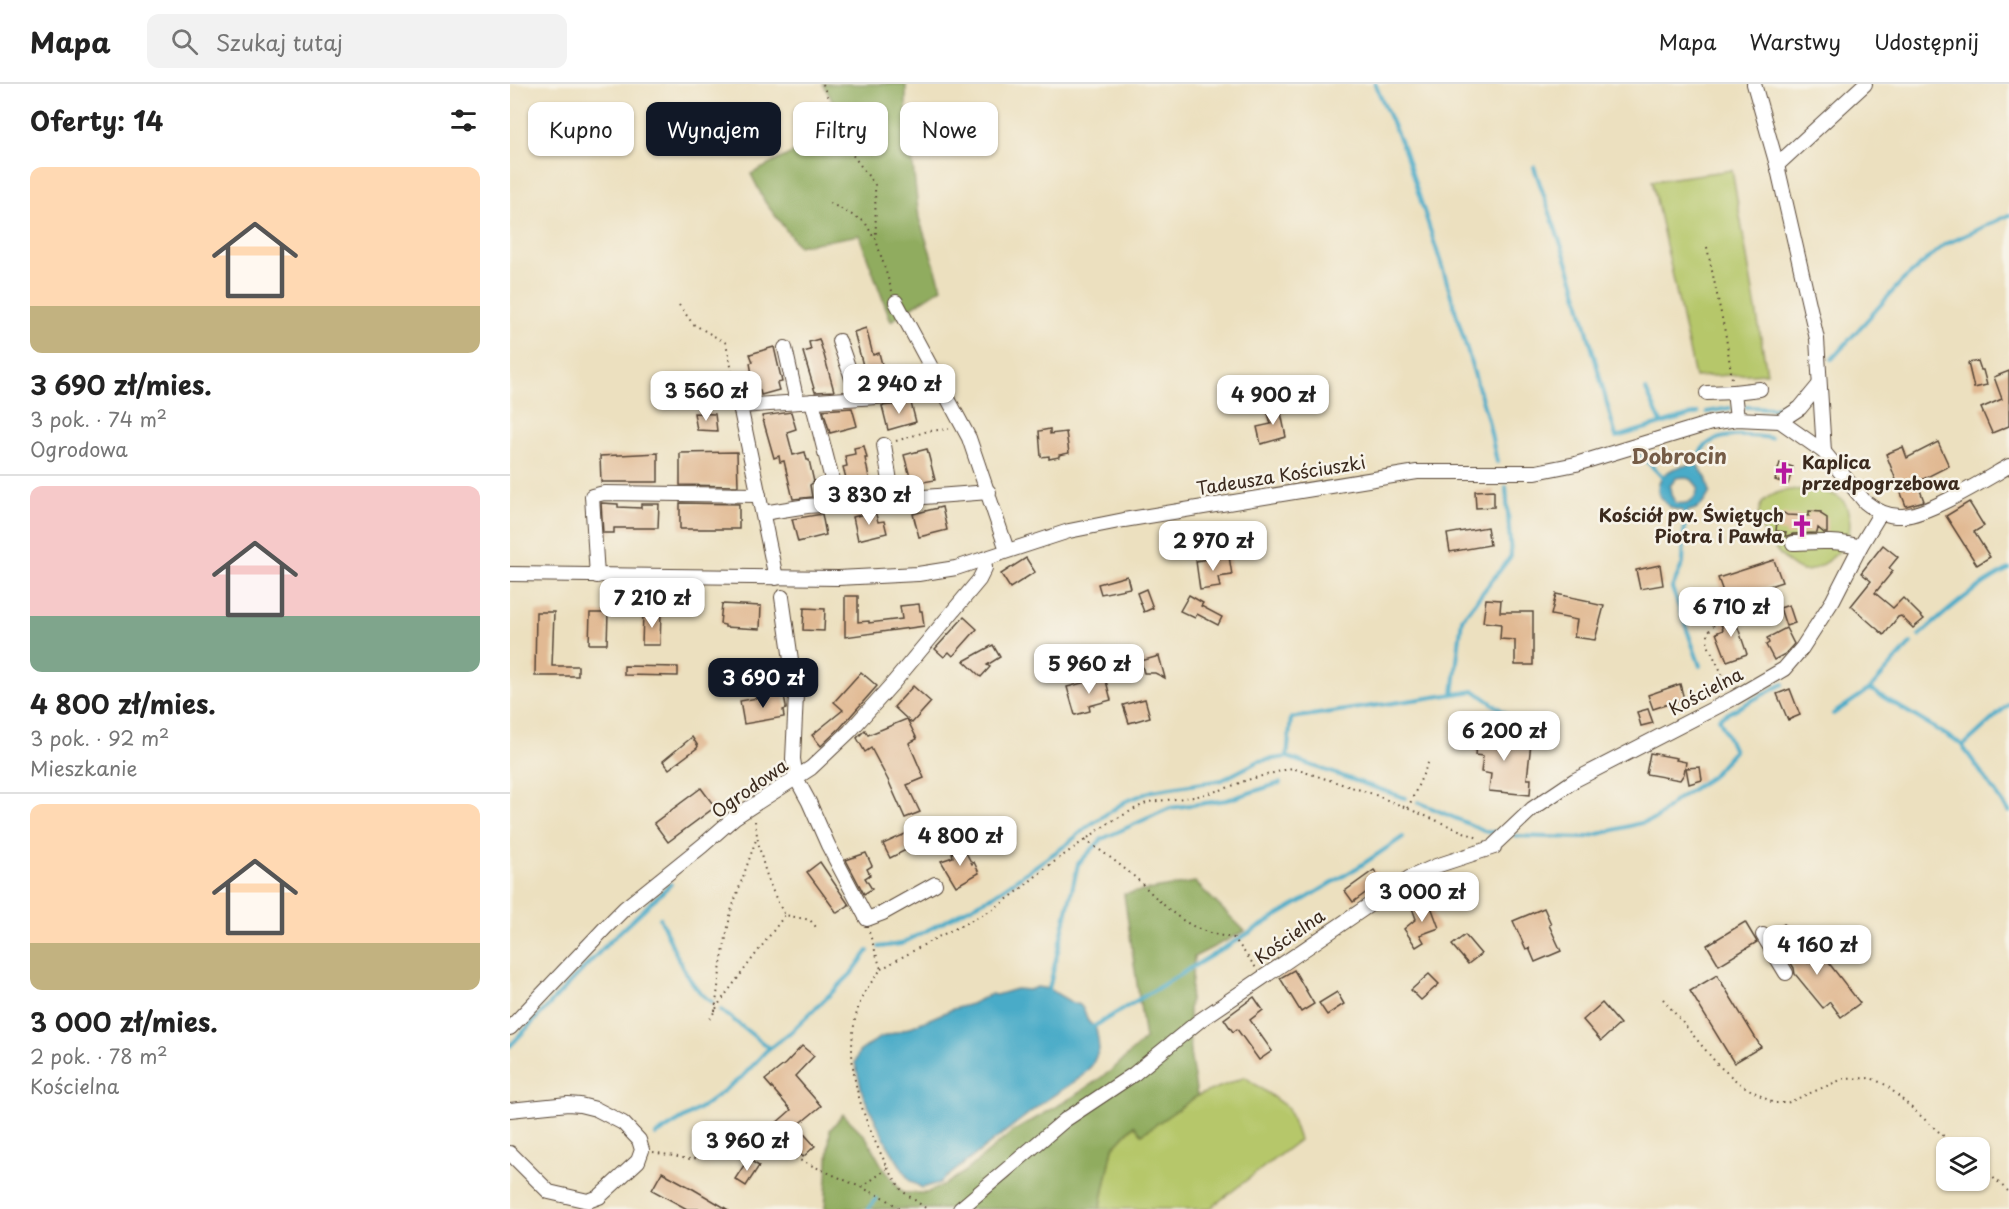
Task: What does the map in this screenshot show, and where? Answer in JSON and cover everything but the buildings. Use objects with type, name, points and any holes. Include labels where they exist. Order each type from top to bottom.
[{"type":"street","points":[[1754,84],[1777,165],[1817,339],[1824,452]]},
{"type":"street","points":[[1777,165],[1864,84]]},
{"type":"street","points":[[896,302],[963,427],[1007,550]]},
{"type":"street","points":[[839,341],[859,398]]},
{"type":"street","points":[[785,348],[797,402]]},
{"type":"street","points":[[1819,385],[1800,408],[1780,421],[1824,452],[1873,509],[1894,516],[1906,516],[1923,511],[2009,466]]},
{"type":"street","points":[[1707,393],[1760,389]]},
{"type":"street","points":[[776,578],[740,406],[944,390]]},
{"type":"street","points":[[1734,392],[1737,419]]},
{"type":"street","points":[[812,401],[838,503]]},
{"type":"street","name":"Tadeusza Kościuszki","points":[[510,574],[849,578],[918,574],[956,568],[1069,531],[1124,520],[1417,471],[1536,472],[1576,464],[1711,423],[1737,419],[1780,421]]},
{"type":"street","points":[[884,445],[893,499]]},
{"type":"street","points":[[763,513],[838,503],[988,492]]},
{"type":"street","points":[[597,576],[592,496],[604,494],[759,495]]},
{"type":"street","name":"Kościelna","points":[[960,1209],[1065,1120],[1134,1074],[1199,1021],[1409,878],[1436,866],[1494,847],[1532,808],[1575,780],[1734,698],[1784,669],[1802,648],[1833,600],[1881,512]]},
{"type":"street","points":[[1793,543],[1832,541],[1846,542],[1860,547]]},
{"type":"street","name":"Ogrodowa","points":[[510,1028],[625,908],[735,817],[811,768],[827,753],[894,682],[979,580],[985,568],[984,559]]},
{"type":"street","points":[[782,597],[796,695],[793,759],[796,778],[867,919],[884,913],[935,884]]},
{"type":"street","points":[[1763,935],[1786,974]]},
{"type":"street","points":[[510,1110],[568,1104],[596,1109],[622,1123],[639,1140],[642,1150],[638,1161],[623,1176],[599,1197],[588,1201],[549,1192],[510,1153]]},
{"type":"path","points":[[824,84],[843,142],[875,185],[876,240]]},
{"type":"path","points":[[830,203],[865,222],[876,240],[896,302]]},
{"type":"path","points":[[1707,247],[1726,337],[1734,392]]},
{"type":"path","points":[[679,305],[693,324],[726,343],[740,406]]},
{"type":"path","points":[[884,445],[928,431],[963,427]]},
{"type":"path","points":[[1714,625],[1708,632],[1708,645],[1734,698]]},
{"type":"path","points":[[1408,808],[1429,761]]},
{"type":"path","points":[[927,1209],[902,1191],[888,1168],[864,1115],[856,1091],[851,1037],[861,998],[881,969],[992,910],[1110,822],[1148,802],[1194,797],[1292,768],[1373,794],[1494,845]]},
{"type":"path","points":[[753,806],[763,864],[776,901],[785,915],[810,920],[816,927]]},
{"type":"path","points":[[715,1011],[731,911],[757,837]]},
{"type":"path","points":[[1085,840],[1135,878],[1164,906],[1190,926],[1212,935],[1234,938],[1263,978]]},
{"type":"path","points":[[710,1019],[785,915]]},
{"type":"path","points":[[867,919],[870,937],[881,969]]},
{"type":"path","points":[[1663,999],[1718,1065],[1740,1084],[1773,1104],[1787,1103],[1843,1079],[1871,1078],[1886,1085],[1945,1137]]},
{"type":"path","points":[[642,1150],[687,1159],[764,1151],[786,1154],[885,1198],[900,1209]]},
{"type":"path","points":[[862,1187],[888,1168]]},
{"type":"path","points":[[1990,1175],[2009,1192]]},
{"type":"green space","points":[[823,84],[906,84],[906,102],[900,102],[900,156],[912,156],[919,218],[942,288],[891,321],[859,235],[798,246],[765,202],[751,174],[793,152],[793,156],[888,156],[888,102],[833,102]]},
{"type":"green space","points":[[1732,170],[1767,373],[1695,377],[1652,181]]},
{"type":"green space","points":[[1812,489],[1832,494],[1844,502],[1850,524],[1848,537],[1842,548],[1819,567],[1805,571],[1792,565],[1776,550],[1767,539],[1758,515],[1763,502],[1770,496],[1784,491]]},
{"type":"green space","points":[[1195,882],[1245,931],[1194,957],[1189,1010],[1190,1053],[1197,1096],[1142,1134],[1134,1125],[1113,1148],[1100,1209],[825,1209],[830,1130],[843,1114],[866,1137],[882,1166],[903,1193],[927,1193],[966,1171],[1012,1132],[1071,1098],[1112,1070],[1145,1039],[1124,894]]},
{"type":"green space","points":[[1245,1077],[1288,1108],[1299,1140],[1209,1209],[1100,1209],[1113,1148],[1135,1125],[1142,1134],[1197,1096]]},
{"type":"water","points":[[1696,464],[1706,477],[1710,492],[1701,506],[1689,511],[1670,507],[1659,493],[1658,485],[1663,476],[1673,469]],"holes":[[[1683,477],[1692,480],[1698,487],[1694,498],[1685,503],[1676,503],[1671,495],[1670,486],[1676,478]]]},
{"type":"water","points":[[1037,987],[1049,989],[1080,1005],[1084,1010],[1088,1021],[1096,1029],[1098,1039],[1099,1050],[1092,1065],[1080,1078],[1045,1101],[939,1183],[922,1188],[909,1180],[887,1144],[863,1095],[855,1063],[859,1052],[879,1038],[971,1004],[991,994]]},
{"type":"waterway","points":[[1375,84],[1405,152],[1446,279],[1488,420],[1497,462]]},
{"type":"waterway","points":[[1534,167],[1574,282],[1616,437],[1698,413]]},
{"type":"waterway","points":[[1832,359],[1902,281],[1944,245],[2009,215]]},
{"type":"waterway","points":[[1646,390],[1662,424]]},
{"type":"waterway","points":[[1746,407],[1774,408],[1783,405]]},
{"type":"waterway","points":[[1707,412],[1730,408]]},
{"type":"waterway","points":[[1696,464],[1700,453],[1716,440],[1737,436],[1771,438]]},
{"type":"waterway","points":[[1641,456],[1663,477]]},
{"type":"waterway","points":[[1453,694],[1462,619],[1511,556],[1506,487]]},
{"type":"waterway","points":[[1685,511],[1683,563],[1672,588],[1700,666]]},
{"type":"waterway","points":[[1919,636],[1973,591],[2009,569]]},
{"type":"waterway","points":[[1833,714],[1870,689],[1911,643]]},
{"type":"waterway","points":[[1515,836],[1583,838],[1656,819],[1676,800],[1711,777],[1734,751],[1719,718],[1783,684]]},
{"type":"waterway","points":[[1870,689],[1961,744],[2009,812]]},
{"type":"waterway","points":[[1287,757],[1291,718],[1475,691],[1518,722],[1539,719]]},
{"type":"waterway","points":[[1963,746],[2009,704]]},
{"type":"waterway","points":[[879,947],[901,944],[994,895],[1126,801],[1152,791],[1222,780],[1259,761],[1287,757],[1405,798]]},
{"type":"waterway","points":[[1049,989],[1078,864],[1102,839],[1170,808],[1227,800],[1280,783]]},
{"type":"waterway","points":[[1418,802],[1487,832],[1502,832]]},
{"type":"waterway","points":[[1093,1027],[1360,866],[1403,837]]},
{"type":"waterway","points":[[510,1046],[610,941],[671,884]]},
{"type":"waterway","points":[[660,918],[688,976],[703,996],[712,1002]]},
{"type":"waterway","points":[[656,1135],[705,1105],[742,1077],[766,1051],[792,1031],[851,974],[868,951]]},
{"type":"waterway","points":[[721,1010],[769,1048]]},
{"type":"waterway","points":[[868,1209],[876,1199]]},
{"type":"place","name":"Kaplica przedpogrzebowa","points":[[1784,473]]},
{"type":"place","name":"Kościół pw. Świętych Piotra i Pawła","points":[[1802,526]]},
{"type":"district","name":"Dobrocin","points":[[1679,457]]}]
